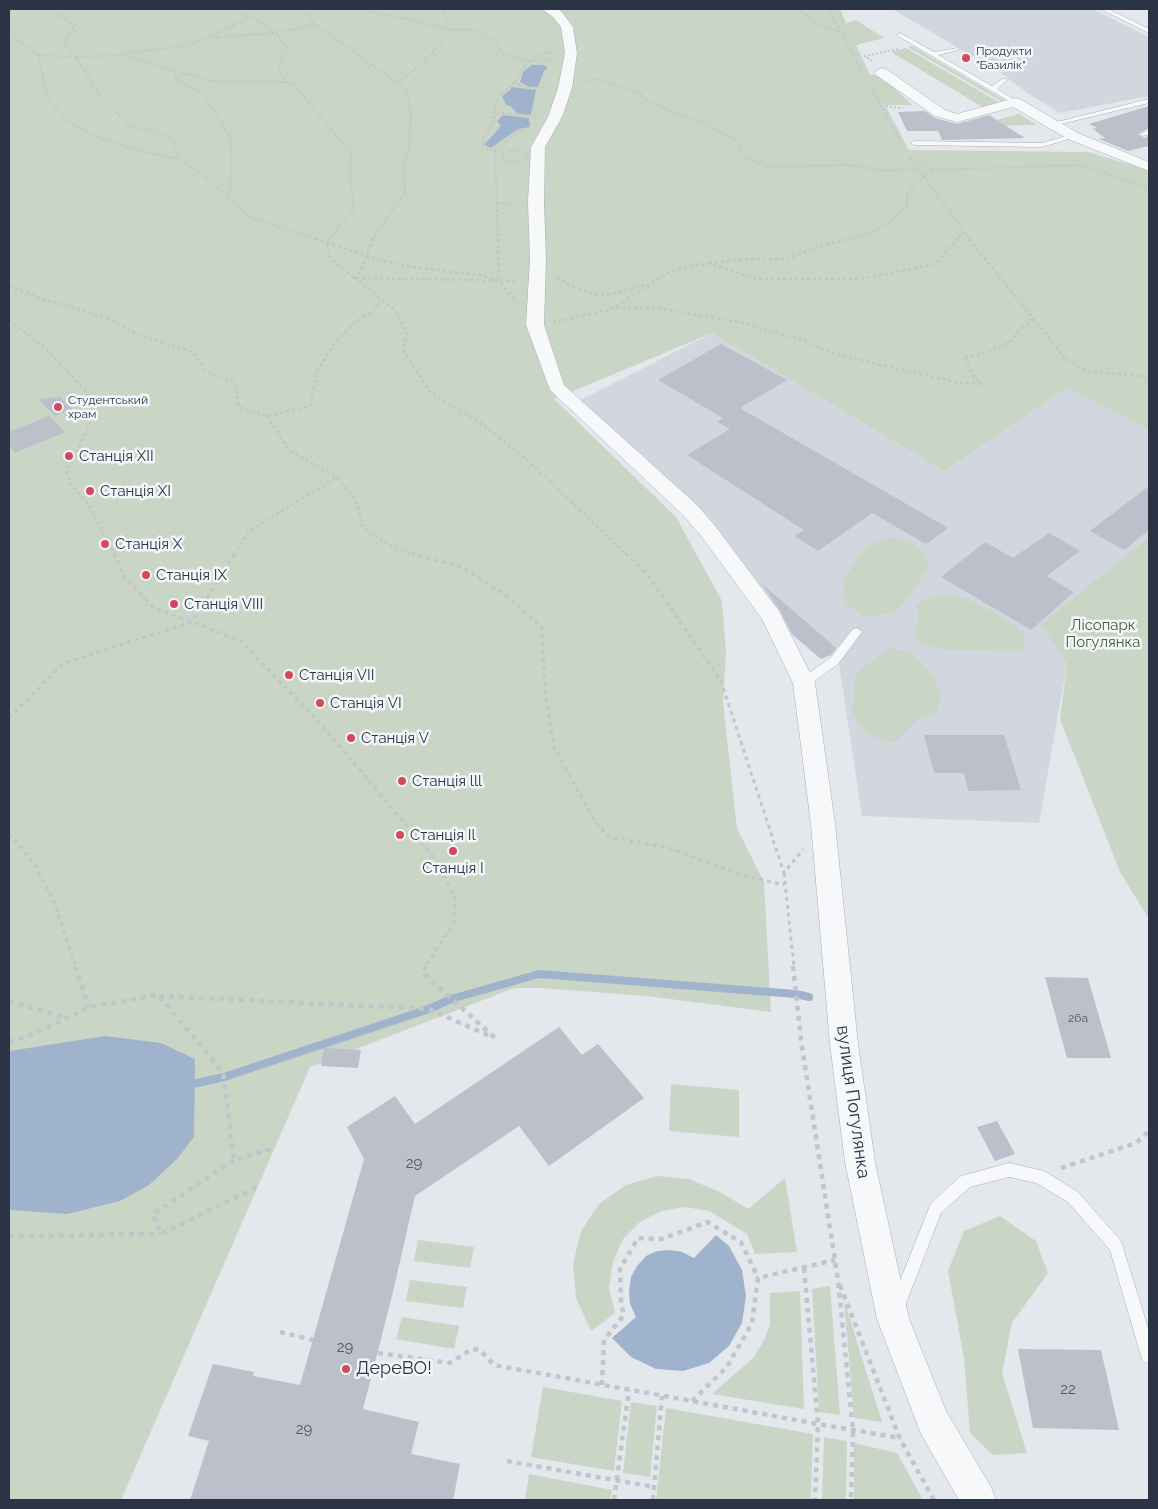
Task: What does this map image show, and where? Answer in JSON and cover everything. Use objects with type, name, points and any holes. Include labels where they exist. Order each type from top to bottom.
[{"type":"street","points":[[535,326],[538,259],[536,202],[538,147],[554,117],[566,84],[570,57],[567,27],[557,14],[548,9]]},
{"type":"street","points":[[877,67],[940,113],[957,118],[1015,102],[1073,136],[1149,167]]},
{"type":"street","name":"вулиця Погулянка","points":[[535,326],[556,386],[690,510],[709,532],[770,616],[804,683],[823,824],[844,1044],[860,1162],[893,1319],[933,1422],[978,1500]]},
{"type":"lane","points":[[1104,9],[1149,31]]},
{"type":"lane","points":[[900,35],[1015,102]]},
{"type":"lane","points":[[933,54],[956,49]]},
{"type":"lane","points":[[992,89],[1004,80]]},
{"type":"lane","points":[[1052,124],[1149,101]]},
{"type":"lane","points":[[914,143],[1042,145],[1073,136]]},
{"type":"lane","points":[[804,683],[834,661],[857,632]]},
{"type":"lane","points":[[893,1319],[936,1208],[966,1181],[1009,1170],[1040,1176],[1073,1197],[1116,1246],[1149,1356]]},
{"type":"path","points":[[46,9],[75,25],[64,42],[76,57],[100,96],[128,124],[171,138],[179,159]]},
{"type":"path","points":[[235,9],[251,16],[276,33],[287,48],[278,70],[287,82]]},
{"type":"path","points":[[303,9],[315,24],[396,84],[407,90],[411,118],[409,150],[404,161],[405,193],[371,241],[360,272],[355,278]]},
{"type":"path","points":[[362,9],[452,30],[475,30],[494,41],[504,55],[530,61],[570,57]]},
{"type":"path","points":[[443,9],[452,30]]},
{"type":"path","points":[[800,9],[812,21],[841,32]]},
{"type":"path","points":[[828,9],[905,149]]},
{"type":"path","points":[[76,57],[151,52],[185,46],[251,16]]},
{"type":"path","points":[[206,38],[276,33],[315,24]]},
{"type":"path","points":[[396,84],[427,59],[452,30]]},
{"type":"path","points":[[9,33],[38,55],[76,57],[123,55],[209,81],[287,82],[295,86],[351,153],[350,178],[354,210],[326,242]]},
{"type":"path","points":[[877,67],[865,56],[906,47]]},
{"type":"path","points":[[495,152],[482,148],[484,136],[494,123],[494,112],[499,96],[514,83],[519,73],[530,61],[543,53],[570,57]]},
{"type":"path","points":[[38,55],[47,97],[67,121],[108,141],[136,150],[179,159],[202,174],[251,218],[365,256],[413,267],[466,272],[499,281]]},
{"type":"path","points":[[173,70],[177,80],[203,94],[230,137],[232,164],[229,198]]},
{"type":"path","points":[[514,83],[525,87],[599,79],[606,80],[642,95],[644,98],[653,100],[669,111],[707,125],[736,140],[740,144],[739,151],[742,156],[769,167],[848,165],[890,171],[917,168]]},
{"type":"path","points":[[881,106],[903,142],[914,143]]},
{"type":"path","points":[[494,112],[510,115],[554,117]]},
{"type":"path","points":[[499,281],[495,152],[520,130],[546,130]]},
{"type":"path","points":[[498,148],[504,153]]},
{"type":"path","points":[[519,150],[528,154],[529,157],[522,162],[507,162],[501,158],[504,153],[519,150]]},
{"type":"path","points":[[934,170],[910,158],[963,232],[1065,358],[1086,372],[1149,377]]},
{"type":"path","points":[[535,326],[610,310],[669,272],[706,263],[746,259],[788,259],[817,247],[872,234],[891,221],[907,205],[907,193],[922,177],[934,170],[1081,165],[1149,187]]},
{"type":"path","points":[[706,263],[758,279],[859,279],[936,264],[963,232]]},
{"type":"path","points":[[326,242],[330,258],[381,301],[396,310],[407,332],[403,350],[431,393],[479,422],[525,458],[647,574],[721,681],[784,873],[801,1040],[838,1280],[854,1430],[851,1500]]},
{"type":"path","points":[[538,259],[549,260],[555,276],[561,281],[596,294],[606,295],[652,283]]},
{"type":"path","points":[[355,278],[536,281]]},
{"type":"path","points":[[9,286],[43,299],[110,319],[140,336],[192,352],[206,371],[235,383],[239,407],[267,416],[310,406],[317,371],[337,340],[356,322],[372,312],[381,301]]},
{"type":"path","points":[[615,306],[663,309],[726,322],[738,322],[802,340],[831,353],[959,383],[981,384],[973,375],[964,357],[980,355],[1010,342],[1021,328],[1033,319]]},
{"type":"path","points":[[9,320],[45,348],[86,391],[92,403],[91,420],[68,472],[70,482],[90,507],[109,541],[124,576],[153,607],[242,641],[324,728],[437,861],[455,900],[454,923],[422,972],[494,1038],[429,1009],[158,996],[89,1007],[38,1032],[9,1042]]},
{"type":"path","points":[[267,416],[290,451],[337,477],[354,499],[364,529],[396,550],[463,568],[507,596],[542,628],[545,691],[554,747],[594,820],[609,836],[670,848],[739,874],[784,885]]},
{"type":"path","points":[[9,718],[64,663],[192,622],[249,532],[337,477]]},
{"type":"path","points":[[784,873],[823,824]]},
{"type":"path","points":[[9,834],[31,859],[52,899],[89,1007]]},
{"type":"path","points":[[158,996],[217,1064],[224,1077],[234,1160]]},
{"type":"path","points":[[9,1001],[67,1018]]},
{"type":"path","points":[[1070,1165],[1136,1143],[1149,1131]]},
{"type":"path","points":[[161,1234],[153,1214],[234,1160],[274,1148]]},
{"type":"path","points":[[9,1236],[161,1234],[259,1186]]},
{"type":"path","points":[[602,1385],[604,1340],[624,1315],[621,1304],[620,1269],[638,1238],[662,1239],[707,1222],[741,1242],[758,1278],[752,1323],[727,1368],[692,1401]]},
{"type":"path","points":[[758,1278],[834,1260]]},
{"type":"path","points":[[804,1268],[818,1424],[815,1500]]},
{"type":"path","points":[[838,1280],[900,1438],[934,1500]]},
{"type":"path","points":[[280,1332],[313,1340]]},
{"type":"path","points":[[378,1353],[450,1363],[472,1349],[480,1350],[494,1364],[900,1438]]},
{"type":"path","points":[[614,1500],[629,1390]]},
{"type":"path","points":[[653,1500],[662,1396]]},
{"type":"path","points":[[506,1461],[654,1487]]},
{"type":"shaded area","points":[[892,9],[1092,9],[1149,37],[1149,96],[1060,113],[1029,94],[1001,73]]},
{"type":"shaded area","points":[[712,333],[944,471],[1067,388],[1149,429],[1149,537],[1042,624],[1067,664],[1039,823],[862,816],[839,664],[830,655],[821,659],[779,623],[772,607],[707,516],[579,401]]},
{"type":"green space","points":[[9,9],[844,9],[841,11],[846,23],[856,20],[884,38],[856,45],[870,75],[880,74],[912,105],[885,105],[909,150],[1088,152],[1149,170],[1149,429],[1067,388],[944,471],[712,333],[554,399],[676,517],[722,601],[726,654],[723,702],[737,828],[764,882],[771,1012],[647,996],[542,988],[514,988],[310,1067],[121,1500],[9,1500]]},
{"type":"green space","points":[[912,46],[1006,101],[1004,103],[908,47]]},
{"type":"green space","points":[[906,48],[1000,103],[984,108],[891,52]]},
{"type":"green space","points":[[1019,114],[1037,125],[947,127],[945,124],[986,123]]},
{"type":"green space","points":[[893,537],[913,543],[924,553],[929,567],[905,603],[893,612],[874,616],[862,616],[846,604],[843,583],[862,550],[877,541]]},
{"type":"green space","name":"Лісопарк Погулянка","points":[[1149,537],[1149,919],[1120,872],[1060,719],[1067,664],[1041,624]]},
{"type":"green space","points":[[944,594],[967,599],[998,614],[1016,626],[1024,636],[1025,645],[1021,651],[953,650],[936,648],[916,641],[917,605],[926,599]]},
{"type":"green space","points":[[890,648],[912,653],[933,675],[941,696],[938,713],[920,718],[893,743],[866,734],[852,711],[855,681],[859,670]]},
{"type":"green space","points":[[671,1084],[739,1090],[739,1137],[669,1131]]},
{"type":"green space","points":[[657,1176],[689,1179],[720,1192],[748,1209],[785,1178],[797,1252],[755,1254],[747,1234],[709,1211],[685,1207],[661,1211],[640,1222],[623,1239],[613,1262],[609,1287],[615,1313],[591,1331],[576,1298],[573,1264],[581,1231],[600,1203],[626,1185]]},
{"type":"green space","points":[[1000,1216],[1036,1241],[1048,1273],[1012,1323],[1002,1373],[1027,1453],[993,1455],[970,1433],[964,1358],[948,1271],[964,1231]]},
{"type":"green space","points":[[418,1240],[474,1247],[470,1268],[414,1261]]},
{"type":"green space","points":[[410,1280],[467,1287],[463,1308],[406,1301]]},
{"type":"green space","points":[[830,1286],[840,1415],[819,1412],[812,1289]]},
{"type":"green space","points":[[800,1291],[804,1409],[712,1394],[754,1357],[764,1340],[770,1325],[770,1293]]},
{"type":"green space","points":[[844,1300],[882,1422],[854,1418]]},
{"type":"green space","points":[[402,1317],[459,1326],[454,1349],[396,1339]]},
{"type":"green space","points":[[543,1387],[622,1401],[614,1471],[531,1457]]},
{"type":"green space","points":[[631,1402],[657,1406],[650,1477],[623,1473]]},
{"type":"green space","points":[[666,1408],[813,1434],[811,1500],[656,1500]]},
{"type":"green space","points":[[824,1437],[847,1441],[846,1500],[822,1500]]},
{"type":"green space","points":[[854,1443],[897,1453],[923,1500],[854,1500]]},
{"type":"green space","points":[[529,1474],[612,1490],[610,1500],[525,1500]]},
{"type":"water","points":[[532,65],[543,65],[548,68],[544,71],[538,87],[529,87],[520,82],[523,72]]},
{"type":"water","points":[[511,87],[536,90],[531,115],[518,114],[510,106],[506,105],[502,96]]},
{"type":"water","points":[[503,115],[529,118],[530,127],[518,129],[491,148],[484,145],[501,126],[497,121]]},
{"type":"water","points":[[105,1036],[161,1043],[195,1059],[194,1137],[177,1159],[149,1185],[120,1201],[67,1214],[9,1210],[9,1051]]},
{"type":"water","points":[[716,1235],[729,1246],[742,1270],[746,1296],[742,1323],[729,1346],[709,1363],[683,1371],[656,1369],[631,1357],[612,1338],[636,1317],[630,1304],[629,1290],[631,1277],[637,1266],[646,1256],[657,1251],[670,1250],[682,1252],[694,1258]]},
{"type":"building","points":[[1149,106],[1149,128],[1138,134],[1144,138],[1149,136],[1149,146],[1128,151],[1099,139],[1105,138],[1093,129],[1097,128],[1089,124]]},
{"type":"building","points":[[925,111],[935,118],[957,124],[989,115],[1025,138],[942,140],[938,131],[907,131],[898,112]]},
{"type":"building","points":[[721,344],[787,380],[740,408],[948,528],[926,544],[872,513],[818,551],[794,536],[804,530],[687,455],[730,429],[717,422],[723,418],[658,380]]},
{"type":"building","name":"Студентський храм","points":[[60,397],[72,409],[55,416],[38,399]]},
{"type":"building","points":[[49,416],[65,432],[15,453],[9,446],[9,432]]},
{"type":"building","points":[[1149,486],[1149,530],[1124,550],[1090,531]]},
{"type":"building","points":[[1049,533],[1080,551],[1046,576],[1074,592],[1031,630],[941,577],[985,542],[1013,558]]},
{"type":"building","points":[[761,583],[836,648],[830,655],[821,659],[793,635],[780,610]]},
{"type":"building","points":[[924,735],[1004,735],[1021,790],[968,791],[964,773],[934,773]]},
{"type":"building","points":[[1045,977],[1088,978],[1111,1058],[1067,1058]]},
{"type":"building","points":[[559,1027],[582,1055],[598,1044],[644,1098],[549,1166],[519,1126],[415,1196],[363,1409],[419,1422],[411,1454],[460,1464],[453,1500],[190,1500],[209,1441],[188,1436],[213,1364],[254,1372],[253,1376],[300,1385],[364,1159],[347,1127],[395,1096],[415,1124]]},
{"type":"building","points":[[324,1048],[361,1050],[358,1068],[321,1066]]},
{"type":"building","points":[[997,1121],[1015,1154],[995,1161],[977,1127]]},
{"type":"building","points":[[1018,1349],[1101,1350],[1119,1430],[1033,1428]]},
{"type":"waterway","points":[[188,1085],[224,1077],[429,1009],[451,999],[539,974],[796,994],[809,997]]},
{"type":"place","name":"Продукти \"Базилік\"","points":[[966,58]]},
{"type":"place","name":"Студентський храм","points":[[58,407]]},
{"type":"place","name":"Cтанція XII","points":[[69,456]]},
{"type":"place","name":"Cтанція XI","points":[[90,491]]},
{"type":"place","name":"Cтанція X","points":[[105,544]]},
{"type":"place","name":"Cтанція IX","points":[[146,575]]},
{"type":"place","name":"Cтанція VIII","points":[[174,604]]},
{"type":"place","name":"Станція VII","points":[[289,675]]},
{"type":"place","name":"Станція VI","points":[[320,703]]},
{"type":"place","name":"Cтанція V","points":[[351,738]]},
{"type":"place","name":"Cтанція lll","points":[[402,781]]},
{"type":"place","name":"Cтанція Il","points":[[400,835]]},
{"type":"place","name":"Cтанція I","points":[[453,851]]},
{"type":"place","name":"ДереВО!","points":[[346,1369]]}]
